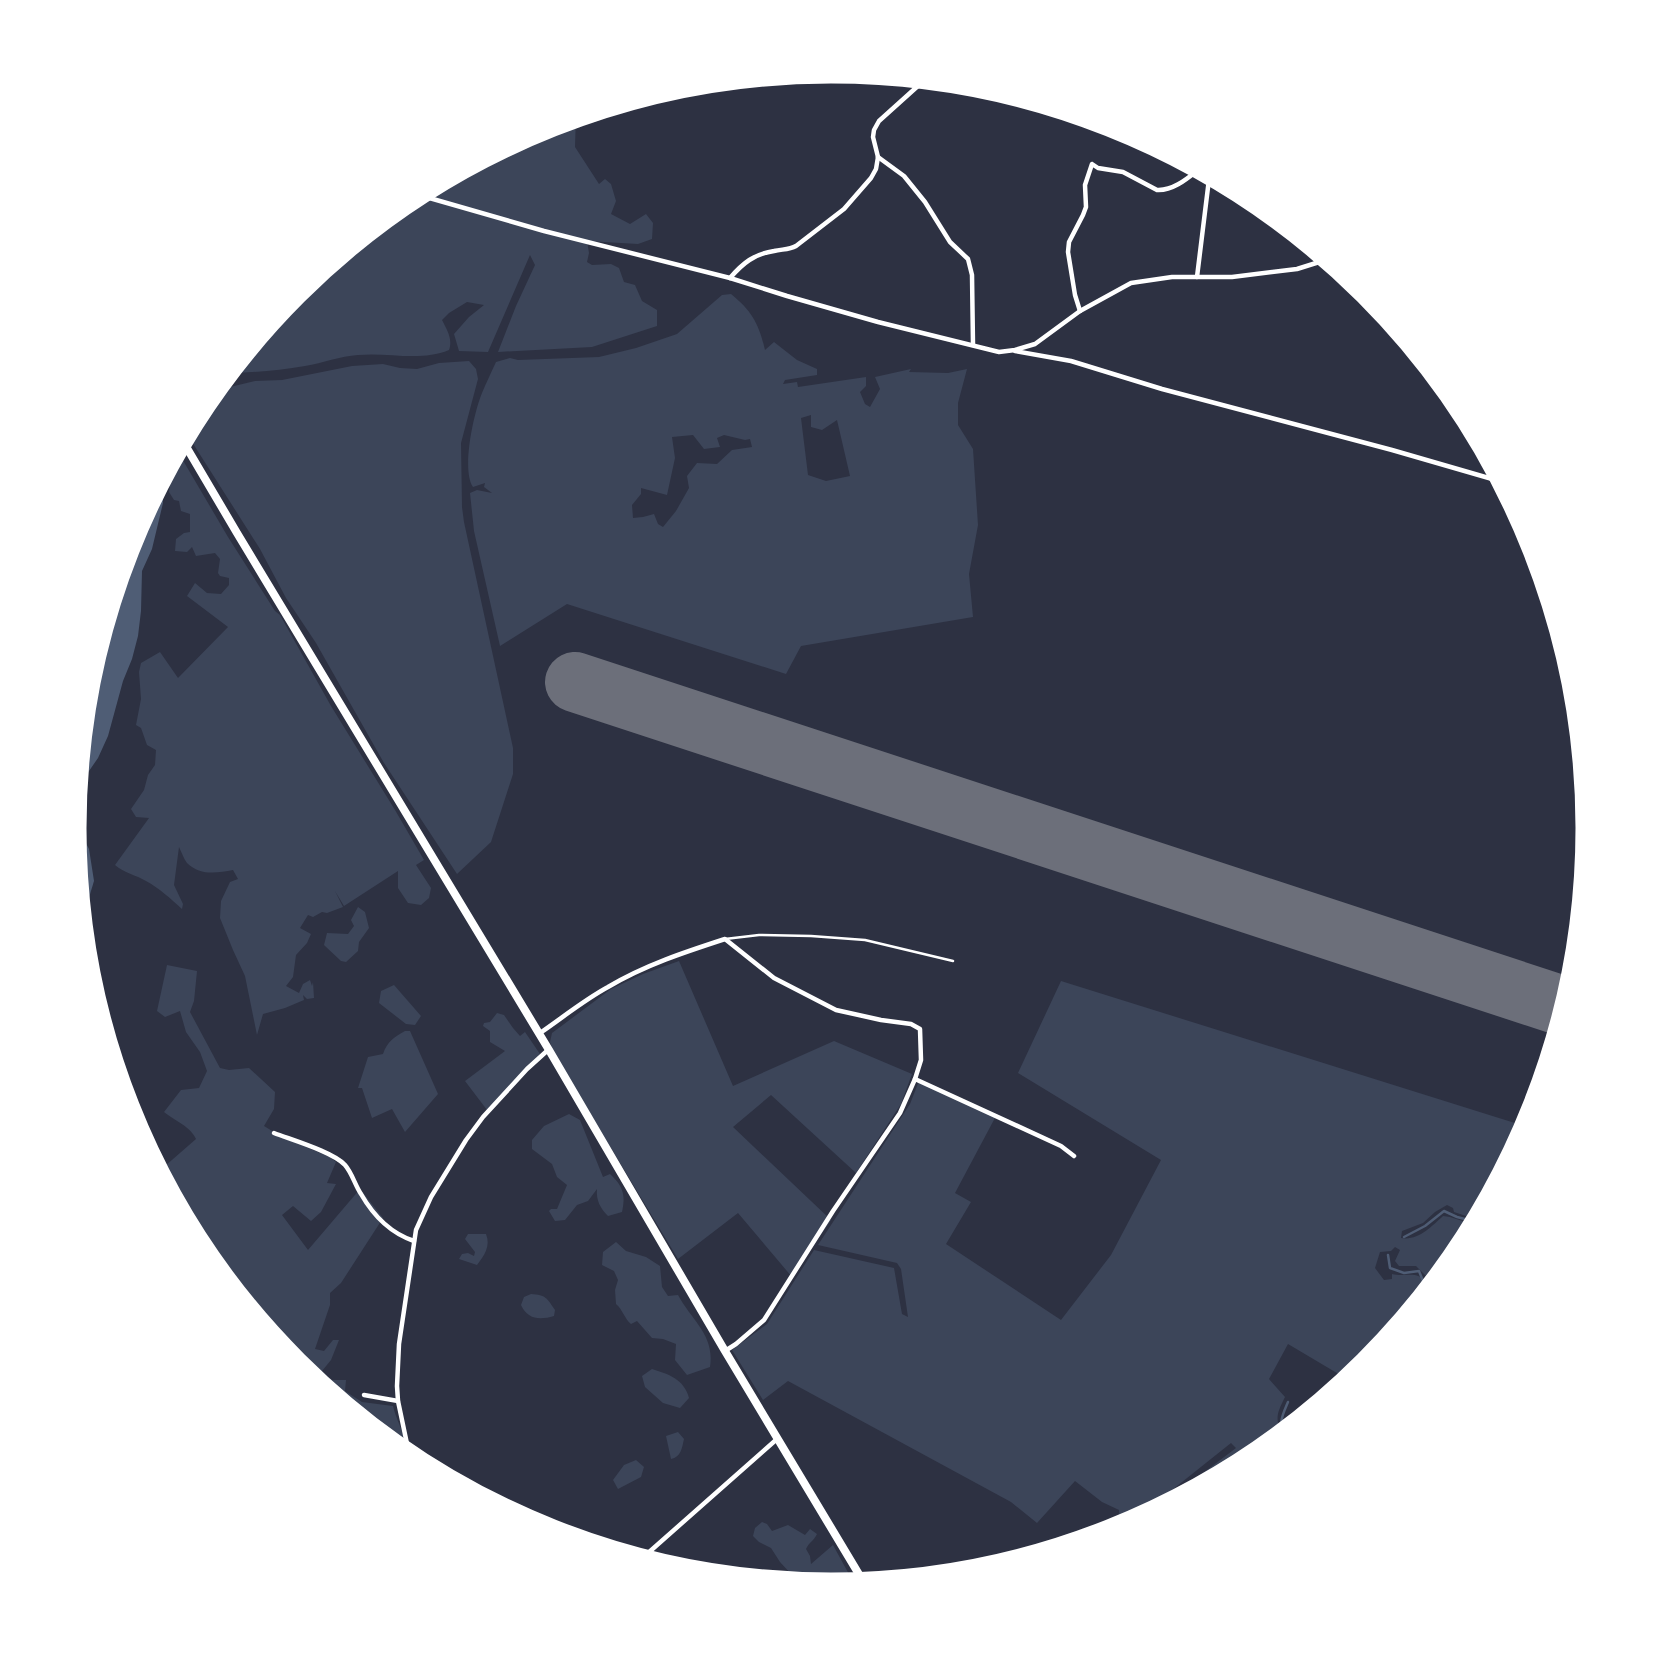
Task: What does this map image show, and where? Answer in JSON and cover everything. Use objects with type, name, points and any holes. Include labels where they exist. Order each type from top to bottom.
[{"type":"highway","points":[[187,447],[860,1576]]},
{"type":"street","points":[[730,278],[753,257],[769,251],[792,248],[844,209],[876,169],[878,157],[873,137],[879,121],[920,84]]},
{"type":"street","points":[[878,157],[904,176],[925,202],[950,242],[968,259],[972,275],[973,345]]},
{"type":"street","points":[[1080,311],[1068,252],[1069,242],[1086,207],[1085,185],[1092,164],[1098,168],[1123,172],[1163,191],[1194,173]]},
{"type":"street","points":[[1197,277],[1209,181]]},
{"type":"street","points":[[427,197],[730,278],[878,322],[999,352],[1014,351],[1071,361],[1162,389],[1494,479]]},
{"type":"street","points":[[1014,351],[1035,344],[1080,311],[1131,284],[1172,277],[1232,277],[1297,269],[1321,261]]},
{"type":"street","points":[[539,1034],[606,988],[642,969],[725,939],[774,978],[836,1010],[911,1024],[920,1029],[921,1060],[900,1113],[833,1211],[764,1320],[725,1351]]},
{"type":"street","points":[[408,1446],[397,1386],[399,1344],[419,1222],[431,1197],[483,1117],[548,1050]]},
{"type":"street","points":[[915,1079],[1061,1146],[1074,1156]]},
{"type":"street","points":[[274,1133],[339,1160],[380,1220],[402,1237],[414,1241]]},
{"type":"street","points":[[364,1395],[398,1401]]},
{"type":"street","points":[[648,1554],[778,1438]]},
{"type":"lane","points":[[725,939],[759,935],[865,940],[953,961]]},
{"type":"shaded area","points":[[576,125],[575,147],[599,184],[605,179],[611,184],[616,201],[611,214],[630,224],[646,214],[653,223],[652,239],[638,244],[587,241],[587,262],[592,265],[611,264],[619,268],[624,282],[635,285],[642,301],[657,310],[657,326],[592,347],[498,352],[535,265],[530,255],[488,352],[459,351],[454,334],[484,305],[467,302],[442,320],[449,335],[450,346],[449,350],[438,354],[370,354],[236,373],[268,334],[337,265],[415,205],[500,156],[545,136]]},
{"type":"shaded area","points":[[731,294],[749,312],[757,325],[765,350],[774,342],[797,360],[817,369],[817,375],[785,380],[783,384],[797,382],[798,387],[866,377],[866,386],[860,392],[865,404],[870,407],[880,389],[875,377],[911,369],[909,372],[948,373],[967,369],[958,403],[958,425],[973,449],[978,525],[969,574],[973,617],[801,646],[786,674],[567,604],[500,646],[474,531],[470,493],[477,490],[492,493],[484,487],[485,483],[473,487],[468,468],[476,413],[496,362],[510,358],[599,357],[636,348],[677,334],[722,295]],"holes":[[[811,415],[811,427],[822,430],[837,420],[850,476],[826,481],[808,475],[801,418]],[[693,435],[704,449],[720,447],[717,438],[724,435],[750,439],[752,447],[732,450],[717,464],[697,463],[687,476],[689,488],[663,527],[658,524],[654,514],[633,518],[632,505],[641,494],[641,488],[667,495],[675,458],[672,437]]]},
{"type":"shaded area","points":[[469,361],[476,369],[478,379],[461,443],[462,507],[513,748],[513,774],[491,842],[457,874],[384,763],[260,549],[191,440],[226,388],[352,366],[383,364],[417,369],[439,363]]},
{"type":"shaded area","points":[[181,457],[228,537],[280,615],[331,706],[395,810],[424,860],[416,865],[431,888],[429,898],[421,905],[408,903],[398,888],[398,871],[344,906],[335,891],[343,907],[313,917],[308,915],[300,928],[311,934],[296,955],[293,977],[286,986],[299,993],[303,984],[310,980],[312,986],[313,982],[314,998],[307,999],[303,995],[304,1000],[263,1014],[257,1035],[245,976],[220,918],[221,901],[230,882],[238,879],[233,870],[215,873],[197,870],[187,863],[179,847],[174,885],[183,904],[182,909],[151,884],[115,865],[149,818],[136,817],[131,809],[144,790],[148,775],[155,765],[156,750],[147,745],[141,728],[136,725],[141,699],[141,663],[160,652],[178,678],[228,627],[187,596],[195,583],[207,593],[221,594],[229,585],[229,578],[218,573],[220,559],[215,553],[196,556],[192,547],[187,552],[175,551],[176,539],[190,532],[190,514],[181,511],[179,501],[174,500],[169,492],[171,476]]},
{"type":"shaded area","points":[[162,492],[163,503],[152,549],[142,571],[138,636],[108,736],[98,758],[84,778],[89,730],[108,634],[139,541]]},
{"type":"shaded area","points":[[82,836],[89,849],[94,881],[87,905]]},
{"type":"shaded area","points":[[358,907],[365,912],[369,928],[359,942],[358,951],[346,962],[341,961],[324,945],[327,933],[348,934],[354,926],[351,920]]},
{"type":"shaded area","points":[[679,961],[733,1086],[834,1041],[912,1074],[901,1104],[856,1173],[771,1095],[733,1127],[831,1220],[792,1277],[738,1213],[678,1259],[553,1052],[550,1042],[552,1033],[611,989]]},
{"type":"shaded area","points":[[167,965],[197,971],[190,1012],[220,1068],[249,1068],[275,1092],[274,1109],[264,1126],[336,1162],[327,1183],[336,1184],[321,1212],[311,1221],[293,1206],[282,1215],[308,1250],[360,1189],[383,1218],[341,1283],[330,1293],[330,1305],[315,1349],[324,1351],[333,1340],[339,1340],[331,1360],[322,1371],[332,1380],[346,1380],[345,1391],[362,1402],[393,1406],[405,1443],[337,1391],[268,1322],[237,1284],[183,1203],[164,1167],[196,1139],[186,1127],[164,1112],[181,1090],[199,1088],[207,1071],[200,1052],[186,1032],[180,1011],[165,1017],[157,1011]]},
{"type":"shaded area","points":[[1061,981],[1520,1124],[1510,1144],[1504,1149],[1503,1160],[1471,1218],[1454,1212],[1453,1208],[1447,1205],[1423,1223],[1402,1231],[1401,1238],[1413,1237],[1424,1232],[1443,1216],[1468,1223],[1428,1281],[1416,1266],[1399,1266],[1395,1261],[1400,1250],[1395,1247],[1391,1251],[1380,1252],[1375,1268],[1384,1280],[1392,1279],[1392,1274],[1419,1276],[1422,1278],[1420,1291],[1361,1358],[1342,1376],[1288,1344],[1269,1379],[1285,1397],[1278,1417],[1280,1428],[1248,1451],[1178,1492],[1236,1448],[1231,1443],[1172,1490],[1171,1496],[1120,1519],[1119,1510],[1102,1502],[1075,1481],[1037,1523],[1011,1502],[788,1381],[763,1400],[732,1350],[767,1324],[814,1250],[894,1268],[902,1314],[908,1317],[901,1269],[897,1263],[818,1245],[910,1104],[919,1081],[996,1116],[955,1193],[971,1202],[946,1244],[1061,1320],[1111,1255],[1161,1160],[1018,1073]]},
{"type":"shaded area","points":[[394,985],[421,1016],[415,1025],[406,1024],[379,1003],[381,991]]},
{"type":"shaded area","points":[[497,1013],[504,1015],[520,1036],[525,1032],[540,1054],[487,1110],[465,1081],[505,1051],[490,1042],[490,1031],[483,1026]]},
{"type":"shaded area","points":[[405,1031],[410,1031],[438,1094],[405,1132],[392,1109],[372,1118],[362,1088],[358,1088],[368,1057],[383,1054],[391,1040]]},
{"type":"shaded area","points":[[569,1114],[580,1120],[603,1177],[610,1174],[621,1187],[624,1201],[622,1212],[608,1216],[599,1204],[597,1189],[588,1201],[577,1205],[565,1220],[555,1221],[549,1211],[557,1209],[567,1185],[557,1177],[552,1164],[532,1149],[532,1140],[544,1126]]},
{"type":"shaded area","points":[[468,1234],[486,1234],[486,1251],[477,1265],[459,1259],[462,1254],[474,1256],[475,1252],[465,1239]]},
{"type":"shaded area","points":[[616,1242],[626,1251],[646,1257],[660,1266],[662,1287],[668,1296],[678,1295],[706,1337],[711,1356],[710,1367],[687,1375],[675,1360],[676,1344],[652,1338],[637,1321],[631,1324],[627,1319],[616,1304],[615,1290],[618,1280],[614,1271],[602,1265],[603,1252]]},
{"type":"shaded area","points":[[531,1294],[543,1296],[548,1300],[555,1310],[554,1316],[539,1318],[527,1314],[521,1305],[524,1297]]},
{"type":"shaded area","points":[[652,1369],[669,1375],[683,1386],[689,1398],[680,1408],[663,1403],[645,1387],[642,1376]]},
{"type":"shaded area","points":[[678,1432],[684,1439],[683,1446],[679,1454],[671,1459],[666,1436]]},
{"type":"shaded area","points":[[636,1460],[644,1467],[641,1477],[618,1489],[613,1480],[624,1465]]},
{"type":"shaded area","points":[[762,1522],[772,1531],[788,1525],[805,1535],[810,1529],[817,1534],[806,1549],[811,1564],[833,1545],[850,1577],[793,1576],[771,1548],[753,1536],[755,1528]]},
{"type":"waterway","points":[[1404,1237],[1425,1226],[1444,1211],[1469,1220]]},
{"type":"waterway","points":[[1388,1255],[1390,1268],[1404,1273],[1419,1271],[1423,1281],[1422,1289]]},
{"type":"waterway","points":[[1282,1427],[1288,1402]]},
{"type":"runway","points":[[575,682],[1559,1005]]}]
